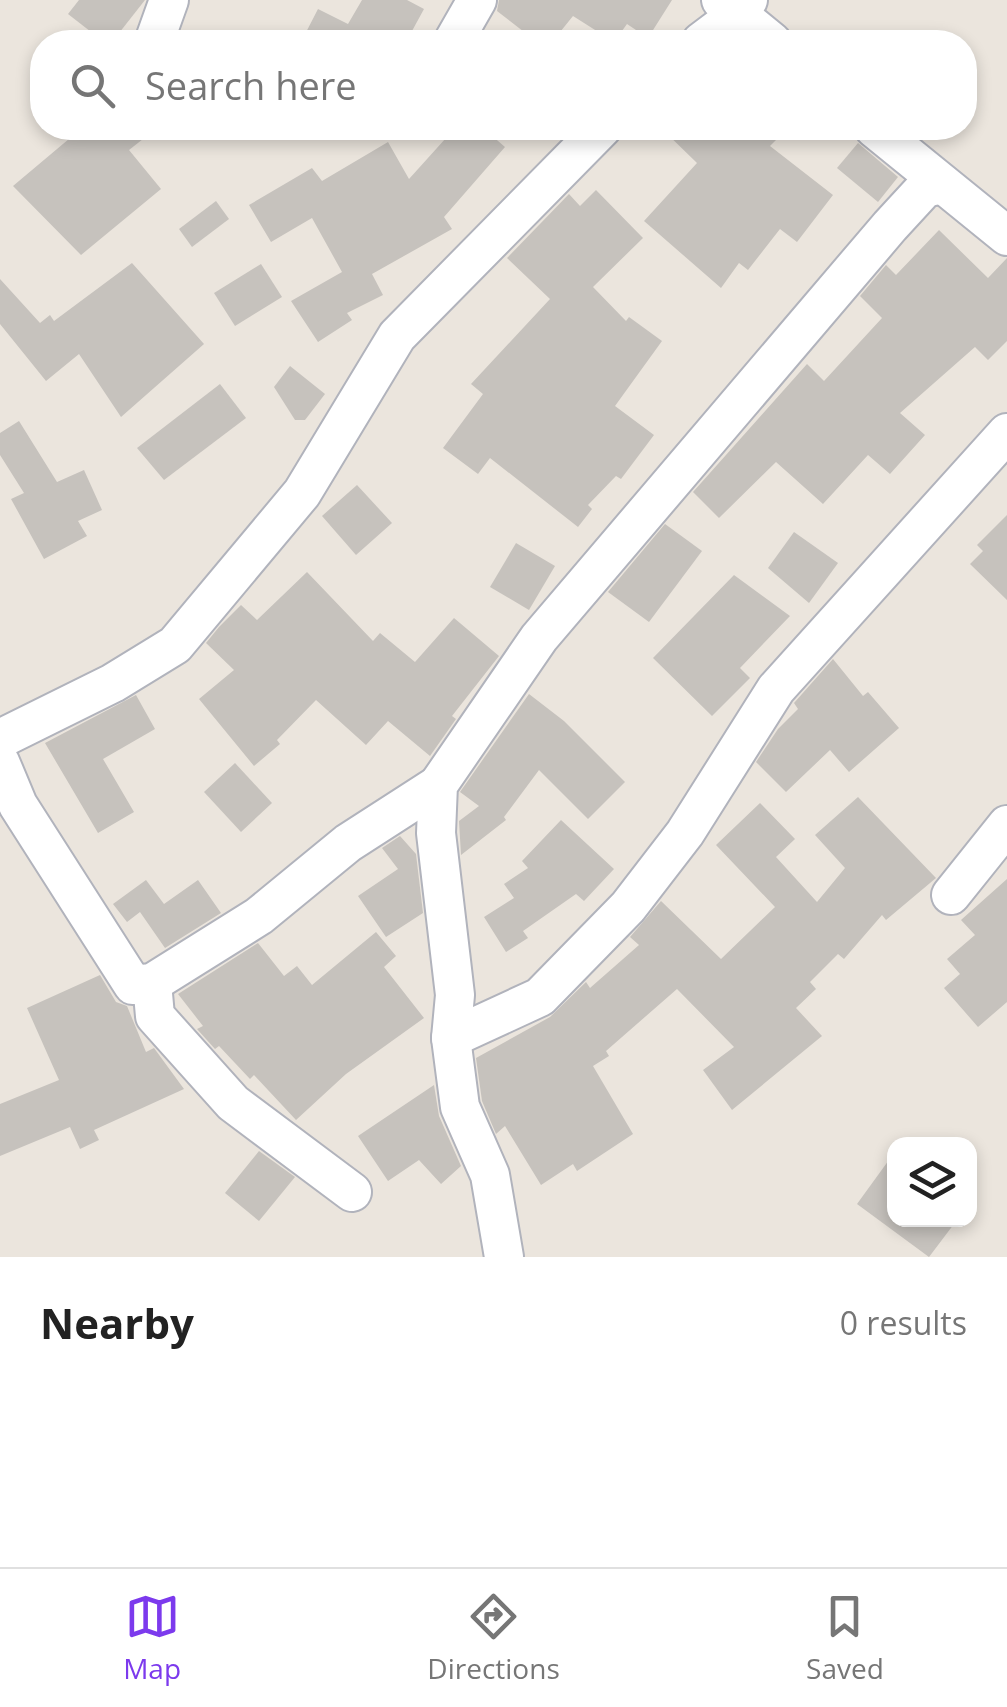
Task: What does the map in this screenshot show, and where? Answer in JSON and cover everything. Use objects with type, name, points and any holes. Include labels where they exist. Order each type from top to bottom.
[{"type":"street","points":[[158,30],[169,0]]},
{"type":"street","points":[[459,30],[477,0]]},
{"type":"street","points":[[712,30],[736,5],[760,30]]},
{"type":"street","points":[[0,738],[113,682],[176,645],[302,493],[397,336],[590,140]]},
{"type":"street","points":[[889,140],[1007,236]]},
{"type":"street","points":[[0,762],[18,805],[133,985],[152,983],[259,916],[348,843],[438,785],[538,638],[890,226],[925,188],[942,184]]},
{"type":"street","points":[[452,1038],[540,997],[628,906],[684,833],[776,688],[1007,434]]},
{"type":"street","points":[[438,785],[436,833],[454,994],[452,1038],[460,1106],[490,1175],[504,1257]]},
{"type":"street","points":[[950,895],[1007,825]]},
{"type":"street","points":[[152,983],[156,1016],[232,1103],[352,1192]]},
{"type":"building","points":[[79,0],[145,0],[121,30],[89,30],[68,14]]},
{"type":"building","points":[[362,0],[407,0],[424,9],[413,30],[307,30],[318,9],[348,24]]},
{"type":"building","points":[[499,0],[672,0],[653,30],[636,30],[627,24],[623,30],[595,30],[573,16],[562,30],[522,30],[497,11]]},
{"type":"building","points":[[68,140],[142,140],[129,150],[161,189],[81,255],[13,186]]},
{"type":"building","points":[[444,140],[497,140],[505,147],[444,217],[452,229],[372,274],[383,295],[347,313],[352,320],[318,342],[291,301],[342,272],[312,218],[271,242],[249,205],[312,168],[322,181],[388,142],[409,179]]},
{"type":"building","points":[[673,140],[776,140],[770,146],[833,195],[797,242],[780,229],[748,270],[739,263],[721,288],[644,221],[697,163]]},
{"type":"building","points":[[858,143],[898,177],[878,202],[837,168]]},
{"type":"building","points":[[596,190],[643,238],[593,287],[626,321],[629,317],[662,341],[615,406],[654,435],[621,479],[616,476],[588,505],[592,509],[578,527],[490,458],[478,474],[443,448],[483,394],[471,384],[550,299],[507,258],[569,194],[580,206]]},
{"type":"building","points":[[216,201],[229,219],[192,247],[179,229]]},
{"type":"building","points":[[939,230],[988,278],[1007,258],[1007,341],[988,360],[975,347],[900,413],[925,435],[890,474],[868,455],[823,504],[776,462],[719,518],[693,492],[807,364],[824,381],[882,318],[860,296],[886,265],[896,275]]},
{"type":"building","points":[[132,263],[204,344],[121,417],[79,354],[46,381],[0,324],[0,279],[40,323],[50,315],[54,321]]},
{"type":"building","points":[[261,264],[282,297],[235,326],[214,293]]},
{"type":"building","points":[[290,366],[325,394],[305,420],[295,420],[274,387]]},
{"type":"building","points":[[220,384],[246,418],[164,480],[137,448]]},
{"type":"building","points":[[19,421],[57,482],[84,470],[102,510],[78,521],[87,536],[44,559],[11,499],[24,493],[0,455],[0,433]]},
{"type":"building","points":[[357,485],[392,523],[356,555],[322,516]]},
{"type":"building","points":[[1007,515],[1007,600],[970,564],[983,551],[977,545]]},
{"type":"building","points":[[665,524],[702,551],[649,622],[608,592]]},
{"type":"building","points":[[794,532],[838,563],[809,603],[768,568]]},
{"type":"building","points":[[516,543],[555,566],[529,610],[490,587]]},
{"type":"building","points":[[307,572],[373,641],[380,633],[415,662],[454,618],[499,656],[452,716],[456,719],[430,756],[388,721],[366,745],[316,700],[277,740],[280,744],[254,766],[199,699],[234,670],[206,643],[219,627],[241,605],[257,620]]},
{"type":"building","points":[[734,575],[790,616],[740,668],[750,678],[712,716],[653,658]]},
{"type":"building","points":[[833,659],[863,696],[868,692],[899,728],[849,772],[830,750],[786,792],[756,762],[778,729],[798,709],[794,703]]},
{"type":"building","points":[[529,694],[564,721],[625,782],[588,819],[539,770],[504,817],[506,820],[461,855],[459,821],[479,806],[460,792]]},
{"type":"building","points":[[136,695],[155,729],[103,759],[134,812],[98,833],[45,743]]},
{"type":"building","points":[[235,763],[272,803],[241,832],[204,792]]},
{"type":"building","points":[[858,797],[936,878],[886,920],[882,915],[844,959],[838,954],[810,982],[816,989],[796,1008],[822,1036],[732,1110],[703,1070],[734,1047],[677,989],[606,1051],[609,1056],[593,1066],[633,1134],[577,1171],[573,1164],[541,1185],[505,1126],[496,1134],[482,1101],[476,1058],[550,1017],[586,982],[590,988],[639,945],[630,937],[661,901],[721,959],[775,907],[716,845],[760,803],[795,839],[776,857],[817,902],[845,868],[815,835]]},
{"type":"building","points":[[561,820],[614,869],[584,901],[576,894],[523,931],[528,938],[506,952],[484,917],[514,898],[504,884],[528,868],[522,861]]},
{"type":"building","points":[[400,836],[416,854],[423,913],[386,937],[358,896],[398,869],[382,848]]},
{"type":"building","points":[[1007,879],[1007,1002],[978,1027],[944,988],[960,974],[947,959],[975,935],[961,920]]},
{"type":"building","points":[[146,880],[164,904],[198,880],[221,913],[165,948],[140,912],[127,922],[113,904]]},
{"type":"building","points":[[376,932],[396,956],[384,967],[424,1018],[346,1074],[296,1120],[254,1075],[250,1079],[219,1046],[215,1049],[197,1029],[203,1026],[178,994],[258,943],[284,976],[297,966],[312,985]]},
{"type":"building","points":[[100,975],[116,1002],[127,1006],[146,1052],[154,1048],[184,1089],[94,1130],[99,1140],[80,1149],[70,1127],[0,1156],[0,1104],[59,1080],[27,1008]]},
{"type":"building","points":[[434,1085],[439,1116],[461,1166],[441,1184],[419,1160],[388,1181],[358,1136]]},
{"type":"building","points":[[259,1151],[295,1177],[259,1221],[225,1193]]},
{"type":"building","points":[[887,1163],[887,1226],[857,1204]]},
{"type":"building","points":[[888,1227],[952,1227],[929,1257]]}]
